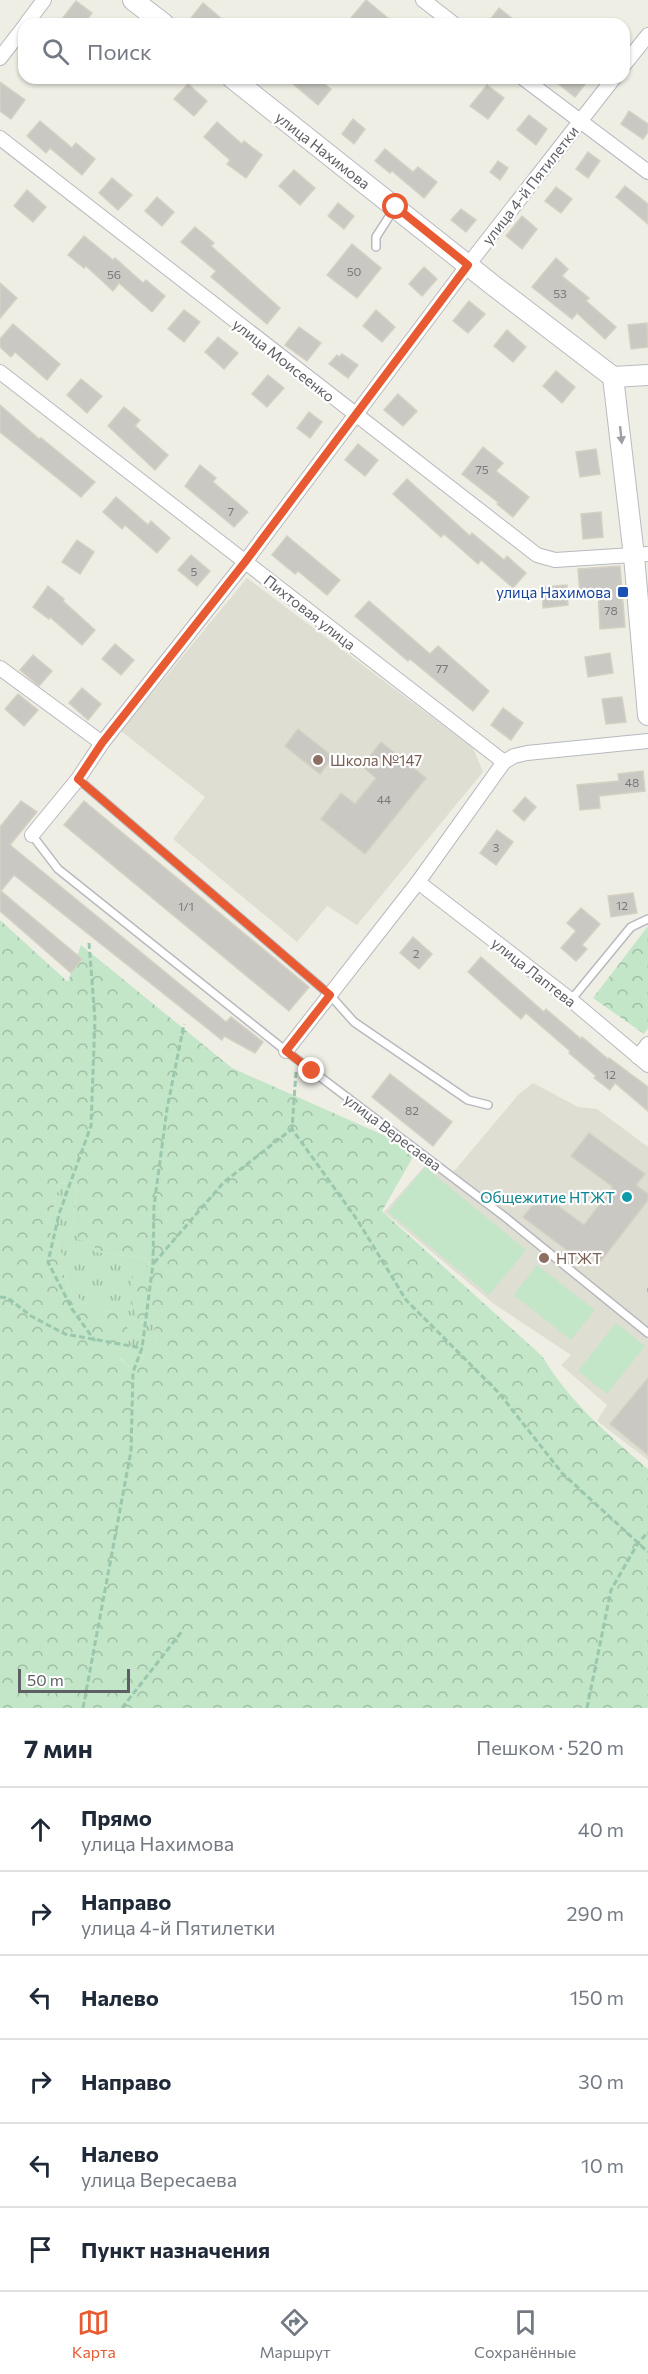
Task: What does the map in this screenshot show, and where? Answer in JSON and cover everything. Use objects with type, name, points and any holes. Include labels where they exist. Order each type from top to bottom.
[{"type":"street","points":[[31,18],[45,0]]},
{"type":"street","points":[[134,0],[156,18]]},
{"type":"street","points":[[423,0],[446,18]]},
{"type":"street","points":[[0,58],[18,34]]},
{"type":"street","points":[[630,58],[648,35]]},
{"type":"street","name":"улица Нахимова","points":[[240,84],[613,377]]},
{"type":"street","points":[[531,84],[648,172]]},
{"type":"street","name":"улица 4-й Пятилетки","points":[[32,835],[78,779],[102,743],[245,562],[468,265],[609,84]]},
{"type":"street","name":"улица Моисеенко","points":[[0,138],[537,555],[555,560],[641,555]]},
{"type":"street","name":"Пихтовая улица","points":[[0,372],[504,762]]},
{"type":"street","points":[[648,375],[613,377],[641,555],[648,715]]},
{"type":"street","points":[[0,668],[102,743]]},
{"type":"street","points":[[286,1051],[418,882],[504,762],[514,756],[527,753],[648,741]]},
{"type":"street","name":"улица Лаптева","points":[[418,882],[571,1000],[643,1061]]},
{"type":"street","points":[[643,1061],[648,1044]]},
{"type":"lane","points":[[376,247],[376,237],[396,207]]},
{"type":"lane","points":[[78,779],[330,995],[354,1022],[468,1100],[488,1105]]},
{"type":"lane","name":"улица Вересаева","points":[[32,835],[58,869],[286,1051],[504,1217],[648,1333]]},
{"type":"lane","points":[[571,1000],[631,927],[648,919]]},
{"type":"path","points":[[89,943],[95,1019],[91,1126],[59,1214],[48,1262],[72,1309],[95,1341]]},
{"type":"path","points":[[83,1708],[130,1451],[133,1372],[142,1348],[153,1264],[154,1206],[168,1109],[184,1024]]},
{"type":"path","points":[[296,1067],[292,1129],[358,1221],[406,1300],[499,1393],[562,1473],[648,1552]]},
{"type":"path","points":[[153,1264],[224,1182],[292,1129]]},
{"type":"path","points":[[0,1297],[8,1298],[31,1316],[65,1334],[142,1348]]},
{"type":"path","points":[[587,1708],[611,1590],[638,1543],[648,1532]]},
{"type":"path","points":[[122,1708],[183,1630]]},
{"type":"shaded area","name":"Школа №147","points":[[247,578],[473,748],[483,772],[357,925],[327,906],[297,942],[173,839],[205,797],[121,731]]},
{"type":"shaded area","name":"НТЖТ","points":[[533,1083],[578,1107],[597,1109],[648,1147],[648,1460],[597,1421],[607,1405],[561,1365],[571,1355],[494,1304],[384,1212],[429,1161],[447,1174],[456,1169],[519,1094]]},
{"type":"green space","points":[[0,920],[68,982],[81,945],[232,1068],[417,1150],[382,1211],[542,1356],[577,1403],[648,1469],[648,1708],[0,1708]],"holes":[[[59,1183],[77,1185],[73,1228],[79,1240],[93,1241],[96,1252],[149,1259],[148,1267],[134,1269],[130,1290],[132,1307],[139,1321],[154,1324],[156,1340],[152,1350],[144,1355],[138,1365],[129,1367],[120,1358],[126,1337],[131,1332],[117,1312],[98,1309],[75,1295],[65,1279],[61,1251],[46,1226],[55,1204]]]},
{"type":"green space","points":[[648,926],[648,1028],[644,1034],[593,998]]},
{"type":"green space","points":[[425,1167],[526,1250],[489,1295],[388,1212]]},
{"type":"green space","points":[[59,1183],[77,1185],[73,1228],[93,1241],[96,1252],[149,1259],[139,1321],[154,1324],[156,1340],[152,1351],[144,1355],[138,1365],[129,1367],[120,1357],[126,1337],[117,1312],[98,1309],[82,1301],[75,1295],[65,1279],[61,1251],[46,1226],[55,1204]]},
{"type":"green space","points":[[537,1265],[595,1310],[571,1340],[514,1295]]},
{"type":"green space","points":[[616,1323],[645,1346],[607,1394],[578,1371]]},
{"type":"building","points":[[366,0],[388,18],[351,18]]},
{"type":"building","points":[[76,1],[92,13],[88,18],[63,18]]},
{"type":"building","points":[[203,3],[220,18],[191,18]]},
{"type":"building","points":[[499,8],[512,18],[492,18]]},
{"type":"building","points":[[0,82],[25,100],[11,119],[0,111]]},
{"type":"building","points":[[188,84],[207,101],[194,116],[174,99]]},
{"type":"building","points":[[293,84],[325,84],[331,89],[318,105]]},
{"type":"building","points":[[559,84],[585,84],[575,97]]},
{"type":"building","points":[[487,85],[504,98],[488,119],[470,106]]},
{"type":"building","points":[[629,111],[648,124],[648,132],[643,139],[621,124]]},
{"type":"building","points":[[529,115],[547,129],[536,145],[517,130]]},
{"type":"building","points":[[353,119],[365,129],[354,144],[342,134]]},
{"type":"building","points":[[40,121],[72,148],[76,143],[95,159],[82,175],[50,148],[46,153],[27,136]]},
{"type":"building","points":[[217,122],[242,144],[244,141],[262,155],[246,178],[227,164],[230,160],[204,137]]},
{"type":"building","points":[[385,149],[413,172],[418,167],[437,182],[424,198],[392,171],[390,173],[375,161]]},
{"type":"building","points":[[588,152],[600,161],[588,178],[576,169]]},
{"type":"building","points":[[498,161],[508,168],[500,180],[490,172]]},
{"type":"building","points":[[294,170],[315,188],[300,205],[279,186]]},
{"type":"building","points":[[112,178],[132,195],[118,210],[99,193]]},
{"type":"building","points":[[625,186],[648,204],[648,224],[616,197]]},
{"type":"building","points":[[556,187],[572,199],[561,213],[545,201]]},
{"type":"building","points":[[27,190],[46,207],[33,222],[14,206]]},
{"type":"building","points":[[157,197],[174,212],[162,226],[145,211]]},
{"type":"building","points":[[338,203],[354,216],[344,229],[328,216]]},
{"type":"building","points":[[461,209],[476,220],[466,232],[451,220]]},
{"type":"building","points":[[522,216],[537,229],[522,249],[506,236]]},
{"type":"building","points":[[195,227],[214,243],[211,246],[280,308],[267,324],[211,277],[216,271],[181,242]]},
{"type":"building","points":[[84,236],[113,260],[115,258],[143,283],[146,280],[165,296],[152,312],[119,283],[113,291],[86,266],[84,268],[68,255]]},
{"type":"building","points":[[352,244],[381,268],[357,298],[327,275]]},
{"type":"building","points":[[556,258],[568,269],[562,276],[589,298],[586,301],[616,327],[605,339],[577,313],[572,319],[532,287]]},
{"type":"building","points":[[424,267],[437,279],[422,296],[409,284]]},
{"type":"building","points":[[0,283],[17,298],[0,318]]},
{"type":"building","points":[[469,301],[485,314],[468,333],[453,321]]},
{"type":"building","points":[[184,310],[200,322],[184,342],[168,329]]},
{"type":"building","points":[[376,310],[395,327],[382,342],[363,326]]},
{"type":"building","points":[[647,323],[648,347],[631,349],[628,325]]},
{"type":"building","points":[[13,324],[60,364],[47,380],[15,352],[11,357],[0,347],[0,339]]},
{"type":"building","points":[[299,327],[321,343],[307,361],[285,345]]},
{"type":"building","points":[[507,330],[526,347],[513,362],[494,346]]},
{"type":"building","points":[[218,337],[238,353],[224,369],[205,352]]},
{"type":"building","points":[[342,354],[358,365],[348,378],[329,364],[337,355],[339,357]]},
{"type":"building","points":[[556,371],[575,387],[562,403],[543,386]]},
{"type":"building","points":[[268,375],[284,388],[267,407],[252,394]]},
{"type":"building","points":[[81,379],[102,396],[87,413],[67,395]]},
{"type":"building","points":[[398,394],[417,411],[403,426],[384,410]]},
{"type":"building","points":[[0,405],[39,439],[41,438],[95,482],[81,497],[0,432]]},
{"type":"building","points":[[124,407],[140,420],[135,426],[168,455],[155,470],[108,426]]},
{"type":"building","points":[[309,412],[322,422],[310,438],[297,428]]},
{"type":"building","points":[[358,444],[378,460],[365,476],[345,460]]},
{"type":"building","points":[[483,447],[503,463],[496,471],[529,497],[513,517],[462,474]]},
{"type":"building","points":[[596,449],[600,474],[580,477],[576,452]]},
{"type":"building","points":[[200,465],[216,478],[213,482],[248,512],[234,527],[185,486]]},
{"type":"building","points":[[407,479],[470,536],[472,533],[504,560],[507,556],[526,573],[513,588],[481,560],[478,564],[444,534],[441,537],[393,494]]},
{"type":"building","points":[[116,497],[148,525],[151,521],[170,538],[157,553],[125,525],[122,529],[103,512]]},
{"type":"building","points":[[601,512],[603,537],[583,539],[581,514]]},
{"type":"building","points":[[287,536],[340,580],[327,595],[298,571],[295,574],[272,555]]},
{"type":"building","points":[[77,540],[94,552],[80,574],[62,562]]},
{"type":"building","points":[[191,555],[210,571],[197,586],[178,570]]},
{"type":"building","points":[[620,566],[625,627],[600,629],[598,592],[580,594],[578,569]]},
{"type":"building","points":[[567,585],[568,605],[543,608],[542,587]]},
{"type":"building","points":[[48,586],[95,630],[82,645],[50,617],[49,619],[33,607]]},
{"type":"building","points":[[369,601],[430,654],[438,646],[489,691],[473,711],[410,659],[408,661],[355,616]]},
{"type":"building","points":[[115,644],[134,660],[121,675],[102,659]]},
{"type":"building","points":[[610,653],[613,673],[588,677],[585,657]]},
{"type":"building","points":[[33,655],[52,671],[39,686],[20,670]]},
{"type":"building","points":[[82,688],[101,704],[88,720],[69,703]]},
{"type":"building","points":[[18,694],[38,710],[24,726],[5,709]]},
{"type":"building","points":[[622,697],[626,722],[606,724],[602,699]]},
{"type":"building","points":[[503,708],[523,723],[511,740],[491,725]]},
{"type":"building","points":[[298,729],[333,757],[320,774],[285,746]]},
{"type":"building","points":[[381,742],[426,778],[365,854],[321,819],[341,793],[355,804],[376,778],[362,766]]},
{"type":"building","points":[[643,771],[645,791],[599,796],[600,808],[580,810],[577,785],[619,781],[618,774]]},
{"type":"building","points":[[525,797],[536,807],[524,821],[513,811]]},
{"type":"building","points":[[21,801],[37,812],[10,845],[226,1022],[231,1017],[263,1042],[255,1053],[224,1036],[222,1040],[14,875],[1,891],[82,959],[71,973],[0,911],[0,827]]},
{"type":"building","points":[[84,801],[309,987],[289,1011],[64,825]]},
{"type":"building","points":[[497,830],[513,842],[496,865],[480,853]]},
{"type":"building","points":[[633,893],[637,913],[611,917],[608,896]]},
{"type":"building","points":[[581,908],[600,924],[582,945],[587,949],[576,961],[561,948],[576,931],[567,923]]},
{"type":"building","points":[[413,937],[432,954],[419,969],[400,953]]},
{"type":"building","points":[[481,957],[544,1012],[546,1009],[581,1039],[582,1037],[608,1059],[648,1087],[648,1111],[615,1083],[610,1090],[594,1078],[596,1076],[569,1053],[570,1051],[526,1013],[521,1019],[468,972]]},
{"type":"building","points":[[390,1074],[452,1122],[433,1146],[372,1097]]},
{"type":"building","name":"Общежитие НТЖТ","points":[[589,1133],[645,1174],[636,1185],[648,1194],[648,1200],[601,1261],[587,1250],[580,1260],[523,1217],[542,1194],[584,1225],[613,1187],[571,1156]]},
{"type":"building","points":[[648,1378],[648,1455],[610,1424]]},
{"type":"place","name":"улица Нахимова","points":[[623,592]]},
{"type":"place","name":"Школа №147","points":[[318,760]]},
{"type":"place","name":"Общежитие НТЖТ","points":[[627,1197]]},
{"type":"place","name":"НТЖТ","points":[[544,1258]]},
{"type":"route","points":[[312,1071],[286,1051],[330,995],[78,779],[102,743],[245,562],[468,265],[396,207]]}]
